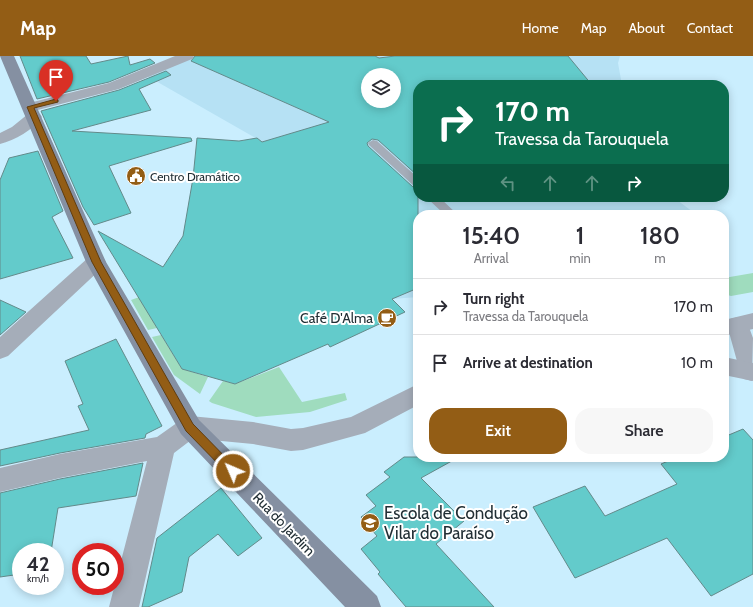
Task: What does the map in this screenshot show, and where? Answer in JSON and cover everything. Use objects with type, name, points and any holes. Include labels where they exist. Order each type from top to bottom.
[{"type":"main road","name":"Rua do Jardim","points":[[7,56],[96,262],[190,428],[366,607]]},
{"type":"street","points":[[0,139],[18,130],[32,112],[114,86],[187,56]]},
{"type":"street","points":[[0,350],[96,262]]},
{"type":"street","points":[[729,367],[752,372],[738,325]]},
{"type":"street","points":[[0,480],[60,466],[163,447],[190,428],[253,433],[291,440],[304,439],[356,426],[413,397]]},
{"type":"street","points":[[124,607],[163,447]]},
{"type":"lane","points":[[373,142],[413,179]]},
{"type":"lane","points":[[438,202],[446,210]]},
{"type":"shaded area","points":[[190,56],[620,56],[618,63],[621,80],[413,80],[413,202],[680,202],[690,210],[413,210],[413,297],[392,299],[349,251],[261,141],[147,76]]},
{"type":"green space","points":[[753,273],[753,292],[729,295],[729,277]]},
{"type":"green space","points":[[142,296],[157,328],[148,330],[131,300]]},
{"type":"green space","points":[[161,335],[182,369],[208,377],[200,394],[174,375],[152,337]]},
{"type":"green space","points":[[279,367],[302,402],[345,393],[347,400],[310,412],[256,417],[209,401],[223,381],[235,384]]},
{"type":"building","points":[[20,56],[86,56],[91,64],[128,56],[130,65],[150,59],[155,63],[109,82],[37,99]]},
{"type":"building","points":[[195,56],[375,56],[379,58],[395,56],[568,56],[588,80],[413,80],[413,172],[378,140],[372,139],[367,143],[368,146],[413,187],[413,202],[418,202],[418,210],[413,210],[413,290],[392,299],[405,312],[330,347],[328,344],[235,384],[182,369],[98,231],[163,267],[183,236],[193,178],[197,138],[239,141],[257,138],[262,142],[329,122],[191,61]]},
{"type":"building","points":[[166,71],[171,75],[139,89],[151,110],[72,131],[191,138],[192,141],[109,166],[131,213],[94,225],[83,207],[41,111],[119,90]]},
{"type":"building","points":[[38,151],[63,211],[52,217],[73,258],[0,279],[0,180],[9,158]]},
{"type":"building","points":[[0,300],[26,312],[0,335]]},
{"type":"building","points":[[116,339],[162,426],[146,434],[145,438],[60,453],[0,466],[0,450],[89,430],[78,406],[83,404],[65,361]]},
{"type":"building","points":[[743,429],[753,440],[753,574],[711,596],[667,538],[575,578],[533,507],[585,486],[605,516],[677,484],[661,464],[666,462],[729,462],[729,435]]},
{"type":"building","points":[[404,457],[413,457],[413,462],[450,462],[421,478],[464,521],[436,544],[494,607],[406,607],[378,574],[380,572],[361,549],[377,536],[361,517],[376,506],[366,495],[390,477],[384,472]]},
{"type":"building","points":[[143,463],[136,496],[58,508],[52,543],[12,543],[12,575],[0,577],[0,493],[60,479]]},
{"type":"building","points":[[221,488],[262,538],[238,556],[218,534],[189,557],[182,592],[148,607],[142,607],[157,538]]},
{"type":"place","name":"Centro Dramático","points":[[136,176]]},
{"type":"place","name":"Café D'Alma","points":[[387,318]]},
{"type":"place","name":"Escola de Condução Vilar do Paraíso","points":[[370,523]]},
{"type":"route","points":[[56,101],[30,107],[96,262],[190,428],[233,471]]}]
